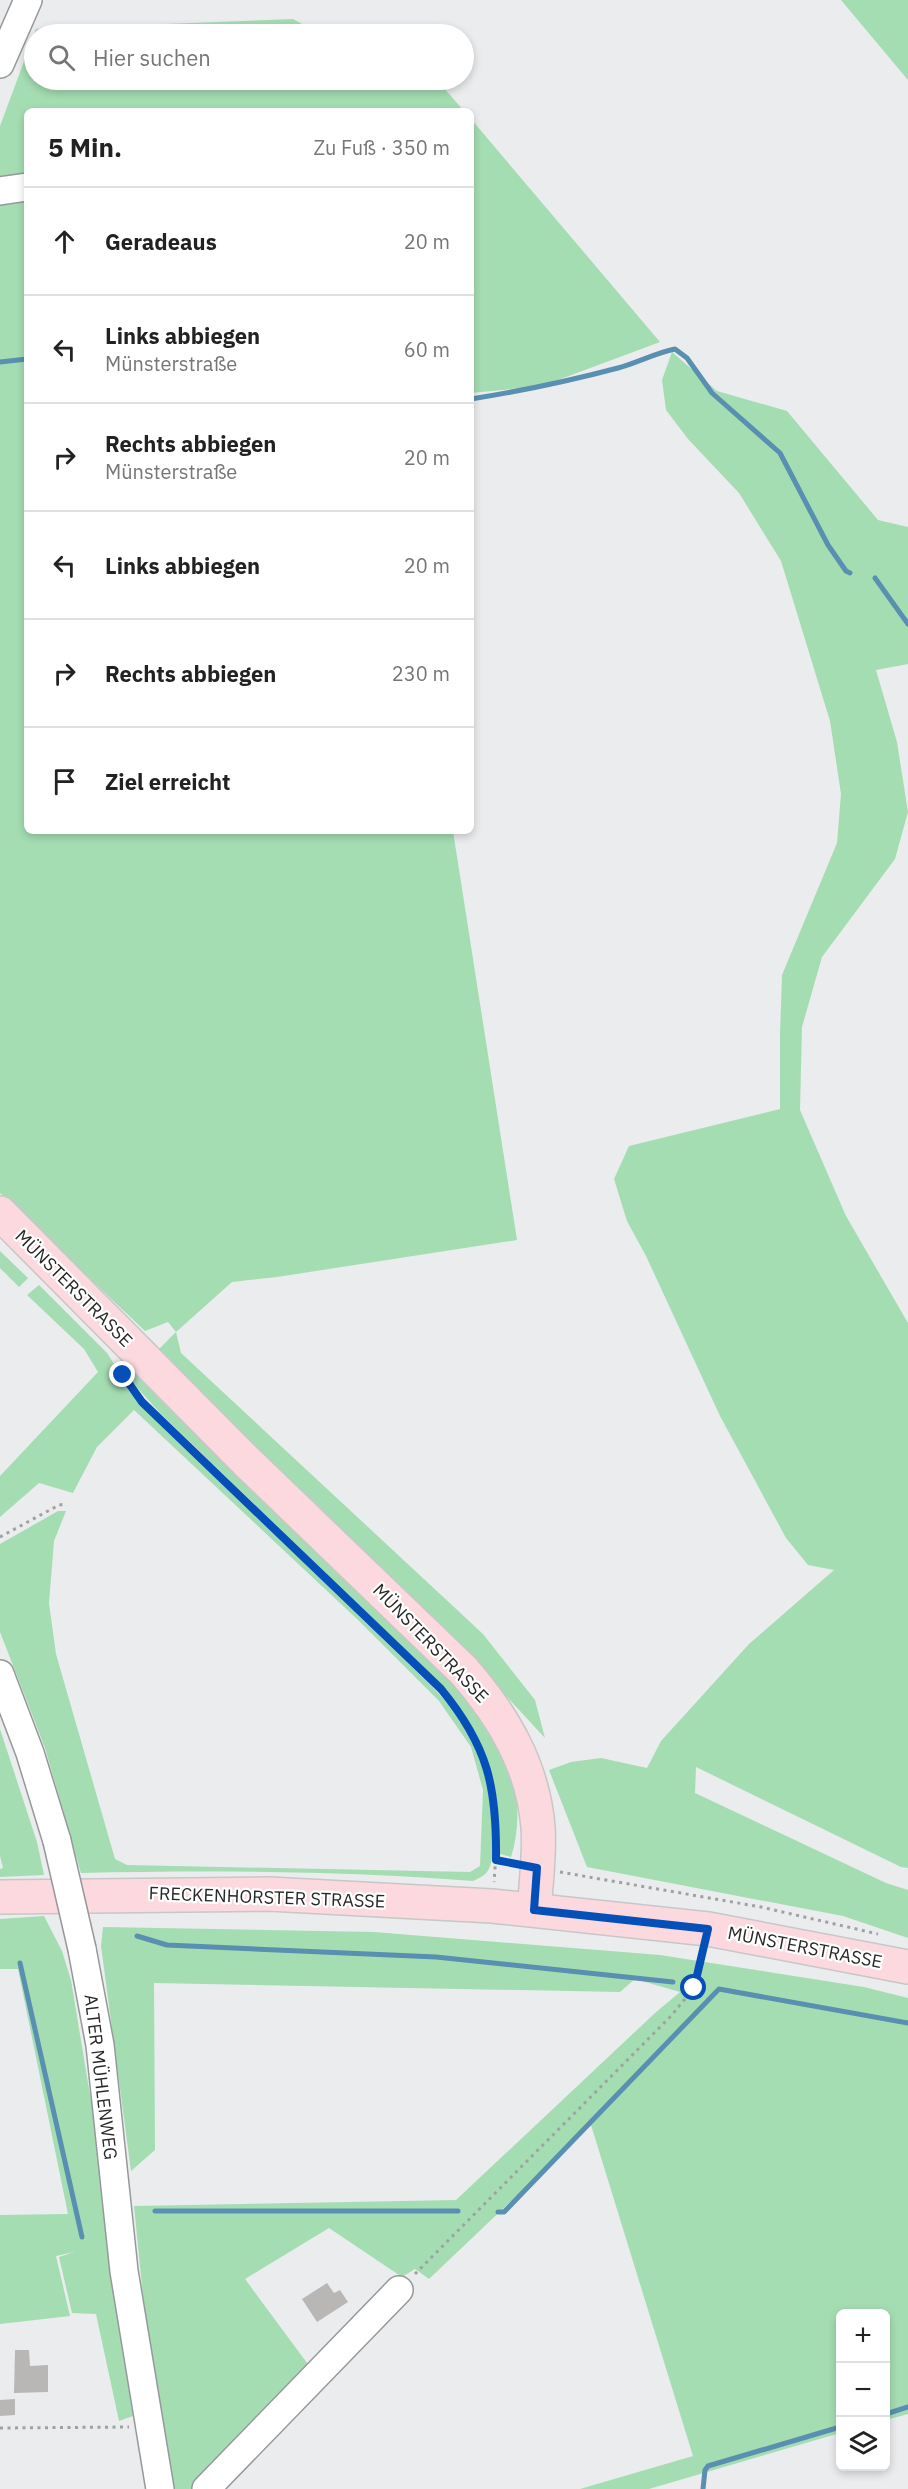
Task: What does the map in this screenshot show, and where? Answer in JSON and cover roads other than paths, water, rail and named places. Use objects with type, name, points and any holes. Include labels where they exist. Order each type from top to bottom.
[{"type":"main road","name":"MÜNSTERSTRASSE","points":[[0,1214],[246,1461],[464,1671],[488,1698],[508,1728],[533,1792],[538,1828],[534,1910],[708,1929],[908,1967]]},
{"type":"main road","name":"FRECKENHORSTER STRASSE","points":[[0,1897],[269,1894],[534,1910]]},
{"type":"street","points":[[0,64],[28,0]]},
{"type":"street","points":[[0,191],[24,187]]},
{"type":"street","name":"ALTER MÜHLENWEG","points":[[0,1674],[30,1753],[57,1841],[82,1949],[100,2045],[124,2271],[160,2489]]},
{"type":"street","points":[[206,2489],[399,2290]]},
{"type":"waterway","points":[[474,399],[600,373],[675,349],[687,358],[712,393],[780,453],[828,545],[846,571],[850,573]]},
{"type":"waterway","points":[[0,362],[24,359]]},
{"type":"waterway","points":[[875,578],[908,624]]},
{"type":"waterway","points":[[137,1936],[167,1945],[436,1957],[673,1982]]},
{"type":"waterway","points":[[20,1963],[82,2237]]},
{"type":"waterway","points":[[498,2212],[504,2212],[719,1989],[908,2023]]},
{"type":"waterway","points":[[155,2211],[458,2211]]},
{"type":"waterway","points":[[890,2413],[908,2407]]},
{"type":"waterway","points":[[703,2489],[705,2470],[708,2466],[836,2428]]}]
